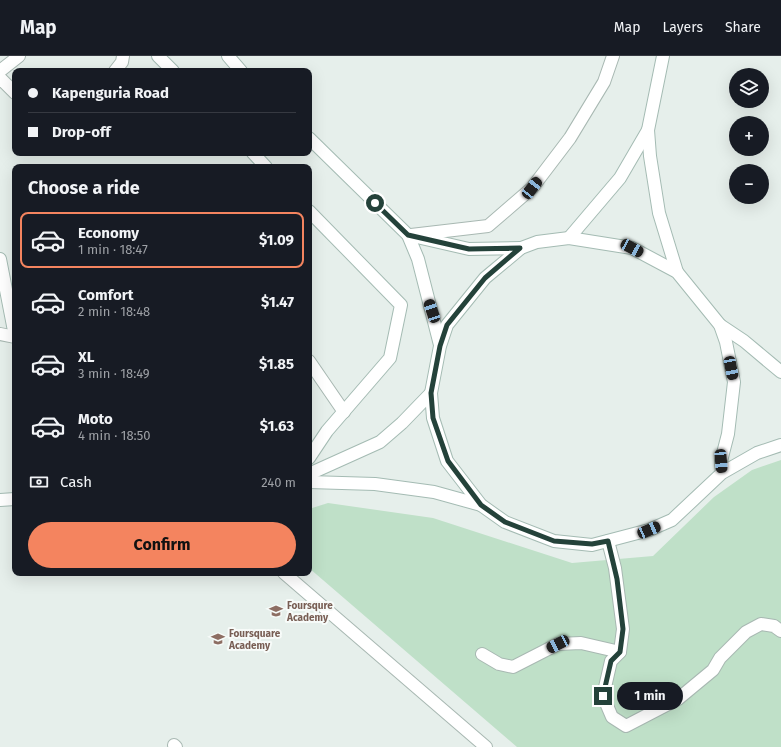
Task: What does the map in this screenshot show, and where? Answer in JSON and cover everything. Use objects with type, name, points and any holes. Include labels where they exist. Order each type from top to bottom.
[{"type":"street","points":[[0,71],[18,56]]},
{"type":"street","points":[[117,68],[122,62],[122,56]]},
{"type":"street","points":[[158,56],[170,68]]},
{"type":"street","points":[[228,56],[238,68]]},
{"type":"street","points":[[408,235],[488,226],[505,212],[532,188],[570,138],[604,82],[613,56]]},
{"type":"street","points":[[663,56],[648,130],[650,156],[659,213],[677,272],[720,325],[744,341],[781,372]]},
{"type":"street","points":[[0,78],[12,90]]},
{"type":"street","points":[[569,238],[620,178],[648,130]]},
{"type":"street","points":[[312,141],[408,235],[418,259],[440,346]]},
{"type":"street","points":[[256,156],[263,164]]},
{"type":"street","points":[[312,214],[401,305],[390,358],[327,431],[312,454]]},
{"type":"street","points":[[408,235],[469,249],[520,248],[537,242],[569,238],[632,248],[677,272]]},
{"type":"street","points":[[520,248],[485,278],[447,325],[440,346],[431,393],[433,418],[448,461],[481,505],[505,522],[554,541],[592,544],[608,541],[649,530],[672,520],[722,473],[757,453],[781,445]]},
{"type":"street","points":[[0,259],[12,321]]},
{"type":"street","points":[[720,325],[726,342],[734,382],[728,434],[721,461],[722,473]]},
{"type":"street","points":[[0,334],[12,336]]},
{"type":"street","points":[[312,365],[344,412]]},
{"type":"street","points":[[312,473],[380,442],[402,423],[431,393]]},
{"type":"street","points":[[312,482],[375,484],[434,492],[481,505]]},
{"type":"street","points":[[0,500],[12,499]]},
{"type":"street","points":[[608,541],[615,568],[623,629],[620,652],[611,661],[603,696],[612,717],[626,726],[678,699],[714,670],[720,658],[746,632],[760,624],[774,626],[781,631]]},
{"type":"street","points":[[287,576],[486,747]]},
{"type":"street","points":[[482,654],[499,664],[513,667],[558,644],[581,643],[620,652]]},
{"type":"green space","points":[[781,460],[781,747],[517,747],[312,571],[312,508],[328,503],[433,518],[572,563],[653,556],[714,497],[752,470]]},
{"type":"place","name":"Foursqure Academy","points":[[276,611]]},
{"type":"place","name":"Foursquare Academy","points":[[218,639]]},
{"type":"route","points":[[375,203],[408,235],[469,249],[520,248],[485,278],[447,325],[440,346],[431,393],[433,418],[448,461],[481,505],[505,522],[554,541],[592,544],[608,541],[619,590],[623,629],[620,652],[611,661],[603,696]]}]
